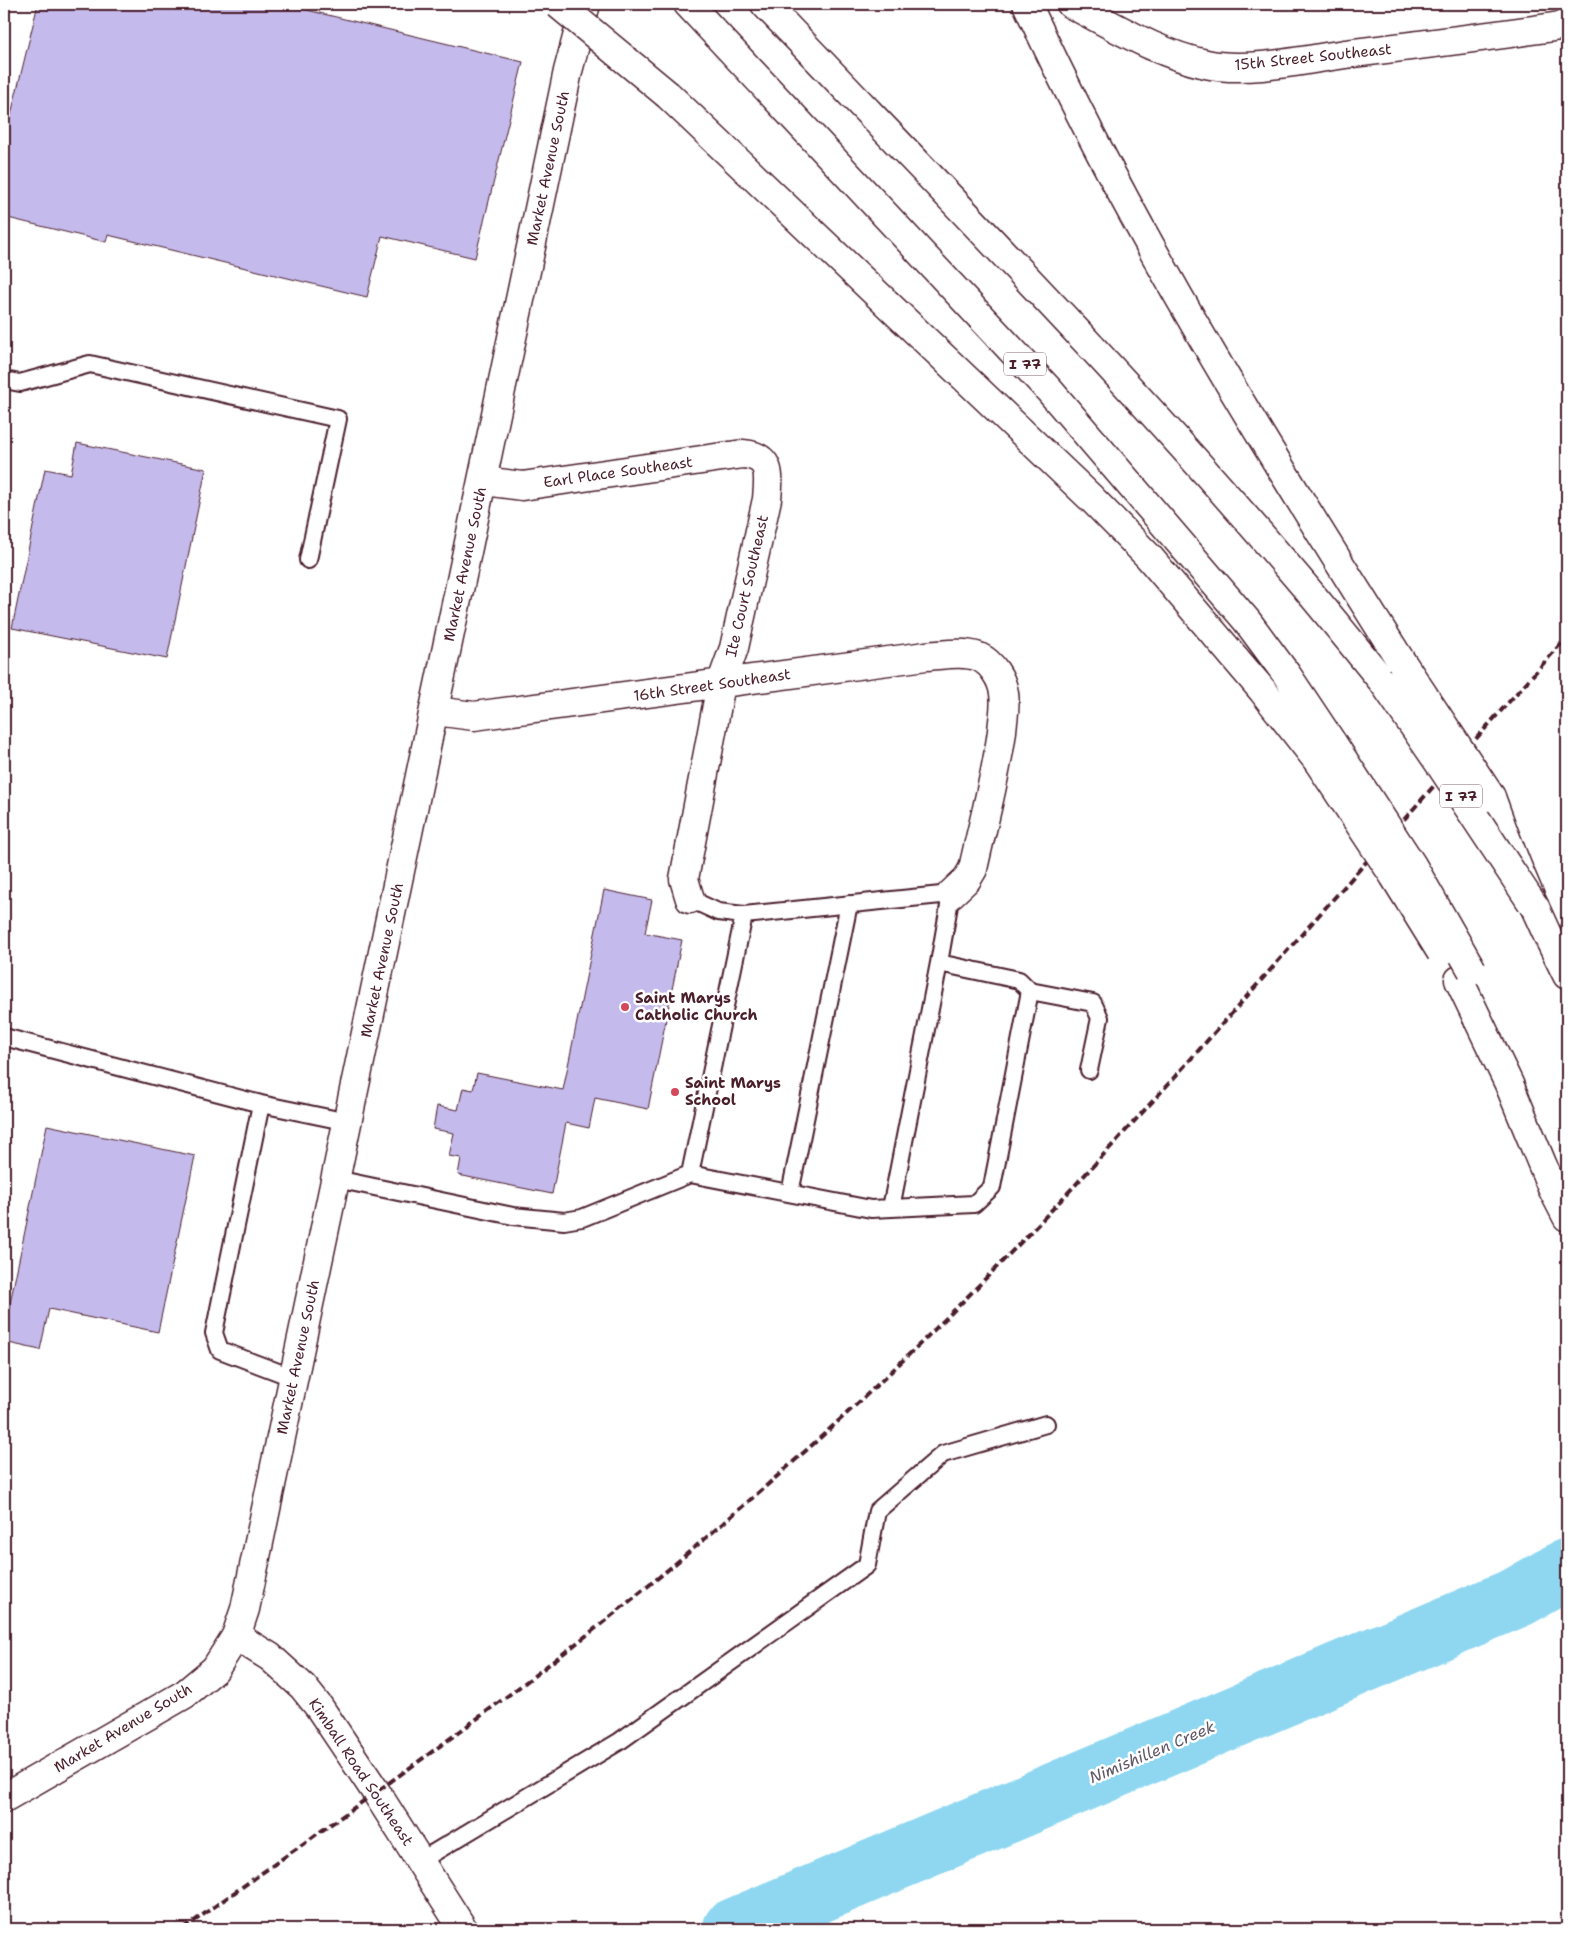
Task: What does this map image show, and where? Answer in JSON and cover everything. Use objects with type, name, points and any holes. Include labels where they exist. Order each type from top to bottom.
[{"type":"main road","points":[[558,4],[668,96]]},
{"type":"main road","points":[[571,4],[1091,498],[1149,557],[1263,691],[1325,752]]},
{"type":"main road","name":"Market Avenue South","points":[[4,1798],[185,1694],[215,1669],[236,1636],[245,1609],[568,71],[586,4]]},
{"type":"main road","name":"I 77","points":[[765,4],[1086,341],[1291,569],[1384,684],[1437,760],[1536,909],[1567,975]]},
{"type":"main road","points":[[1027,4],[1061,78],[1104,161],[1179,299],[1228,383],[1401,661],[1491,797],[1502,830],[1536,909]]},
{"type":"main road","name":"15th Street Southeast","points":[[1071,4],[1182,58],[1232,67],[1292,61],[1567,24]]},
{"type":"main road","name":"I 77","points":[[689,5],[1048,390],[1247,621],[1287,675],[1325,752],[1412,865],[1465,975],[1527,1080],[1567,1174]]},
{"type":"main road","name":"Earl Place Southeast","points":[[483,481],[522,486],[743,454],[753,455]]},
{"type":"main road","name":"Ite Court Southeast","points":[[690,899],[684,879],[721,684],[734,648],[767,499],[769,474],[764,463],[753,455]]},
{"type":"main road","name":"16th Street Southeast","points":[[435,711],[474,716],[926,656],[964,653],[979,657],[987,662],[999,677],[1004,691],[1005,705],[999,754],[973,868],[967,879],[951,894]]},
{"type":"main road","points":[[1465,975],[1552,1188],[1567,1217]]},
{"type":"main road","name":"Kimball Road Southeast","points":[[236,1636],[270,1657],[303,1687],[376,1792],[463,1929]]},
{"type":"lane","points":[[4,380],[20,383],[90,364],[338,419],[308,560]]},
{"type":"lane","points":[[690,899],[718,912],[744,915],[951,894],[890,1208]]},
{"type":"lane","points":[[790,1193],[849,904]]},
{"type":"lane","points":[[690,1174],[744,915]]},
{"type":"lane","points":[[939,963],[1019,980],[1030,992],[1093,1003],[1100,1018],[1089,1070]]},
{"type":"lane","points":[[336,1179],[513,1216],[564,1221],[582,1218],[690,1174],[871,1209],[974,1204],[992,1187],[1030,992]]},
{"type":"lane","points":[[4,1037],[261,1104],[348,1122]]},
{"type":"lane","points":[[261,1104],[214,1333],[220,1350],[294,1378]]},
{"type":"lane","points":[[420,1862],[620,1741],[867,1565],[877,1511],[944,1454],[1046,1424]]},
{"type":"building","points":[[38,4],[282,4],[523,62],[475,258],[382,236],[367,297],[108,235],[106,242],[4,217],[4,143]]},
{"type":"building","points":[[77,443],[206,469],[167,659],[12,628],[45,469],[71,474]]},
{"type":"building","name":"Saint Marys Catholic Church","points":[[604,890],[652,900],[645,933],[682,940],[648,1109],[595,1098],[589,1128],[566,1123],[552,1194],[458,1175],[461,1158],[449,1156],[454,1133],[433,1129],[437,1106],[458,1110],[463,1088],[473,1090],[477,1073],[563,1090]]},
{"type":"building","points":[[47,1125],[195,1156],[158,1332],[49,1309],[40,1350],[4,1342],[4,1332]]},
{"type":"waterway","name":"Nimishillen Creek","points":[[733,1929],[1518,1597],[1567,1569]]},
{"type":"railway","points":[[183,1929],[407,1770],[574,1645],[745,1505],[870,1392],[984,1280],[1095,1164],[1203,1046],[1567,637]]},
{"type":"place","name":"Saint Marys Catholic Church","points":[[625,1007]]},
{"type":"place","name":"Saint Marys School","points":[[675,1092]]}]
